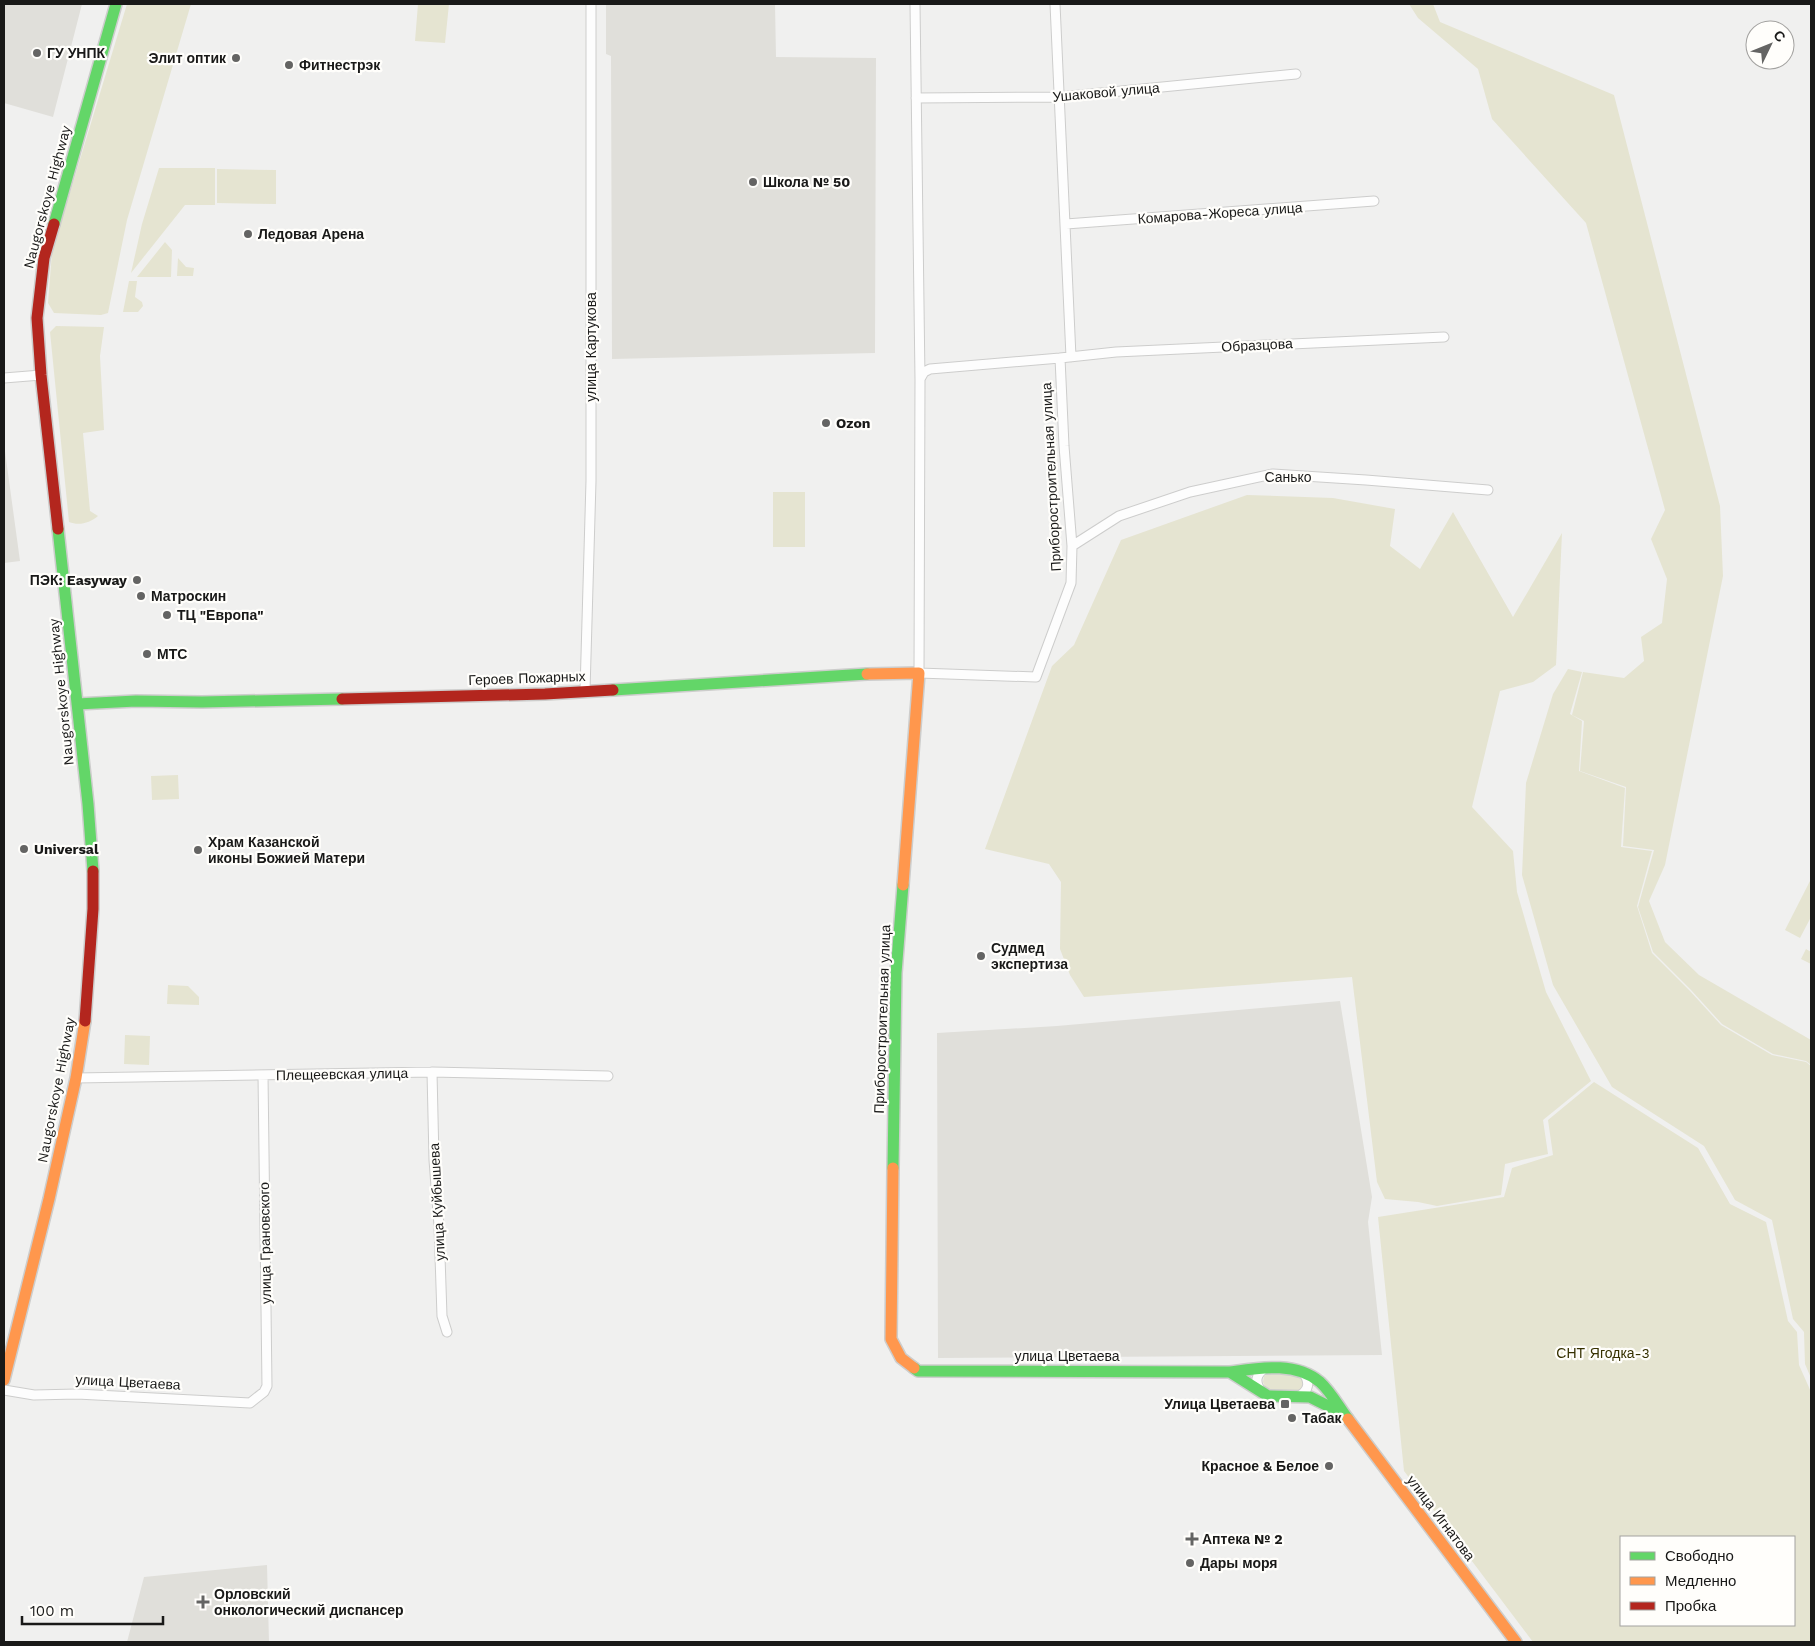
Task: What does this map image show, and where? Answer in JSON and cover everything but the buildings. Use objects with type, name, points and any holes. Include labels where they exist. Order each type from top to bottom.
[{"type":"main road","name":"Naugorskoye Highway","points":[[4,1380],[49,1199],[76,1078],[88,998],[94,879],[88,804],[41,375],[37,318],[39,290],[44,258],[116,4]]},
{"type":"main road","name":"Героев Пожарных","points":[[77,704],[136,701],[202,702],[545,694],[873,674],[919,673]]},
{"type":"main road","name":"Приборостроительная улица","points":[[905,1363],[897,1355],[891,1340],[895,1013],[896,973],[919,673]]},
{"type":"main road","name":"улица Цветаева","points":[[905,1363],[918,1371],[1230,1372],[1265,1368],[1294,1369],[1303,1372]]},
{"type":"main road","points":[[1230,1372],[1261,1392]]},
{"type":"main road","name":"улица Игнатова","points":[[1303,1372],[1315,1377],[1321,1383],[1516,1642]]},
{"type":"main road","name":"улица Игнатова","points":[[1261,1392],[1268,1396],[1310,1397],[1342,1413]]},
{"type":"street","name":"улица Картукова","points":[[586,691],[591,481],[591,4]]},
{"type":"street","name":"Приборостроительная улица","points":[[915,4],[920,379],[919,673],[1036,676],[1071,582],[1072,546],[1064,446],[1060,358]]},
{"type":"street","points":[[1055,4],[1071,357]]},
{"type":"street","name":"Ушаковой улица","points":[[916,98],[1060,97],[1296,74]]},
{"type":"street","name":"Комарова-Жореса улица","points":[[1066,224],[1374,201]]},
{"type":"street","name":"Образцова","points":[[1060,358],[1116,352],[1444,337]]},
{"type":"street","points":[[920,379],[924,372],[930,369],[1060,358]]},
{"type":"street","points":[[4,378],[41,375]]},
{"type":"street","name":"Санько","points":[[1072,546],[1119,516],[1190,492],[1273,474],[1488,490]]},
{"type":"street","name":"Плещеевская улица","points":[[76,1078],[432,1072],[608,1076]]},
{"type":"street","name":"улица Куйбышева","points":[[432,1072],[434,1160],[439,1226],[442,1316],[447,1332]]},
{"type":"street","name":"улица Грановского","points":[[250,1403],[264,1392],[267,1386],[263,1075]]},
{"type":"street","points":[[1261,1392],[1256,1385],[1256,1379],[1260,1371],[1265,1368]]},
{"type":"street","points":[[1297,1397],[1305,1392],[1308,1384],[1307,1377],[1303,1372]]},
{"type":"street","name":"улица Цветаева","points":[[4,1390],[34,1395],[77,1394],[250,1403]]},
{"type":"shaded area","name":"ГУ УНПК","points":[[4,4],[82,4],[53,117],[4,103]]},
{"type":"shaded area","points":[[606,4],[775,4],[776,57],[876,58],[875,353],[612,359],[611,56],[606,54]]},
{"type":"shaded area","points":[[4,444],[20,561],[4,563]]},
{"type":"shaded area","points":[[1340,1001],[1372,1197],[1368,1222],[1382,1355],[938,1358],[937,1033],[1057,1026]]},
{"type":"shaded area","name":"Орловский онкологический диспансер","points":[[267,1565],[269,1642],[127,1642],[144,1577]]},
{"type":"green space","points":[[127,4],[191,4],[127,220],[108,313],[101,315],[54,313],[48,303],[52,252]]},
{"type":"green space","points":[[418,4],[449,4],[445,43],[415,41]]},
{"type":"green space","points":[[1409,4],[1433,4],[1440,22],[1614,95],[1720,506],[1723,576],[1665,865],[1649,901],[1665,942],[1699,975],[1811,1040],[1811,1065],[1806,1061],[1773,1054],[1722,1024],[1653,952],[1638,907],[1654,850],[1623,846],[1626,787],[1580,771],[1584,721],[1572,715],[1583,672],[1624,678],[1644,661],[1641,637],[1662,623],[1667,579],[1651,539],[1665,510],[1586,223],[1492,119],[1478,69],[1418,18]]},
{"type":"green space","points":[[159,168],[215,168],[215,205],[185,205],[131,273],[142,224]]},
{"type":"green space","points":[[217,169],[276,170],[276,204],[217,203]]},
{"type":"green space","points":[[165,242],[172,250],[171,277],[137,277]]},
{"type":"green space","points":[[178,258],[186,267],[194,268],[193,276],[177,276]]},
{"type":"green space","points":[[129,281],[137,281],[135,297],[142,302],[143,306],[138,312],[123,312]]},
{"type":"green space","points":[[56,326],[104,327],[100,356],[104,430],[83,433],[90,511],[98,516],[80,524],[69,522],[50,332]]},
{"type":"green space","points":[[773,492],[805,492],[805,547],[773,547]]},
{"type":"green space","points":[[1247,495],[1333,498],[1395,509],[1390,546],[1420,569],[1453,512],[1513,617],[1562,533],[1556,665],[1533,682],[1500,691],[1472,807],[1513,851],[1517,892],[1546,992],[1591,1081],[1543,1120],[1548,1154],[1505,1164],[1501,1195],[1437,1206],[1385,1199],[1377,1182],[1352,977],[1084,997],[1070,975],[1060,949],[1061,882],[1049,864],[985,849],[1052,666],[1074,645],[1121,540]]},
{"type":"green space","points":[[1568,669],[1582,672],[1570,714],[1582,721],[1579,771],[1625,788],[1621,847],[1652,851],[1637,906],[1652,953],[1721,1025],[1772,1055],[1806,1062],[1811,1066],[1811,1378],[1805,1364],[1804,1332],[1793,1319],[1772,1220],[1735,1200],[1704,1146],[1612,1087],[1553,985],[1522,875],[1526,783],[1553,694]]},
{"type":"green space","points":[[178,775],[179,799],[152,800],[151,776]]},
{"type":"green space","points":[[1811,879],[1811,917],[1800,938],[1785,930]]},
{"type":"green space","points":[[1806,949],[1811,952],[1811,964],[1801,959]]},
{"type":"green space","points":[[168,985],[188,986],[199,997],[199,1005],[167,1004]]},
{"type":"green space","points":[[125,1035],[150,1036],[149,1065],[124,1064]]},
{"type":"green space","name":"СНТ Ягодка-3","points":[[1594,1082],[1698,1148],[1730,1204],[1766,1222],[1788,1321],[1797,1332],[1799,1365],[1811,1392],[1811,1642],[1533,1642],[1404,1471],[1378,1217],[1504,1197],[1512,1168],[1553,1155],[1548,1120]]},
{"type":"green space","points":[[1271,1372],[1295,1374],[1302,1378],[1303,1388],[1297,1393],[1267,1391],[1263,1382],[1264,1376]]},
{"type":"traffic: fast","points":[[54,224],[116,4]]},
{"type":"traffic: fast","points":[[58,529],[88,804],[93,871]]},
{"type":"traffic: fast","points":[[613,690],[867,674]]},
{"type":"traffic: fast","points":[[77,704],[136,701],[202,702],[342,699]]},
{"type":"traffic: fast","points":[[893,1168],[896,973],[903,885]]},
{"type":"traffic: fast","points":[[914,1368],[918,1371],[1230,1372],[1265,1368],[1288,1369],[1310,1375],[1320,1382],[1348,1419]]},
{"type":"traffic: fast","points":[[1230,1372],[1268,1396],[1310,1397],[1338,1411]]},
{"type":"traffic: slow","points":[[867,674],[919,673],[903,885]]},
{"type":"traffic: slow","points":[[4,1380],[49,1199],[76,1078],[85,1021]]},
{"type":"traffic: slow","points":[[893,1168],[891,1339],[901,1358],[914,1368]]},
{"type":"traffic: slow","points":[[1348,1419],[1516,1642]]},
{"type":"traffic: jam","points":[[54,224],[44,258],[37,318],[41,375],[58,529]]},
{"type":"traffic: jam","points":[[342,699],[545,694],[613,690]]},
{"type":"traffic: jam","points":[[85,1021],[93,909],[93,871]]},
{"type":"place","name":"ГУ УНПК","points":[[37,53]]},
{"type":"place","name":"Элит оптик","points":[[236,58]]},
{"type":"place","name":"Фитнестрэк","points":[[289,65]]},
{"type":"place","name":"Школа № 50","points":[[753,182]]},
{"type":"place","name":"Ледовая Арена","points":[[248,234]]},
{"type":"place","name":"Ozon","points":[[826,423]]},
{"type":"place","name":"ПЭК: Easyway","points":[[137,580]]},
{"type":"place","name":"Матроскин","points":[[141,596]]},
{"type":"place","name":"ТЦ \"Европа\"","points":[[167,615]]},
{"type":"place","name":"МТС","points":[[147,654]]},
{"type":"place","name":"Universal","points":[[24,849]]},
{"type":"place","name":"Храм Казанской иконы Божией Матери","points":[[198,850]]},
{"type":"place","name":"Судмед экспертиза","points":[[981,956]]},
{"type":"place","name":"Улица Цветаева","points":[[1285,1404]]},
{"type":"place","name":"Табак","points":[[1292,1418]]},
{"type":"place","name":"Красное & Белое","points":[[1329,1466]]},
{"type":"place","name":"Аптека № 2","points":[[1192,1539]]},
{"type":"place","name":"Дары моря","points":[[1190,1563]]},
{"type":"place","name":"Орловский онкологический диспансер","points":[[203,1602]]}]
